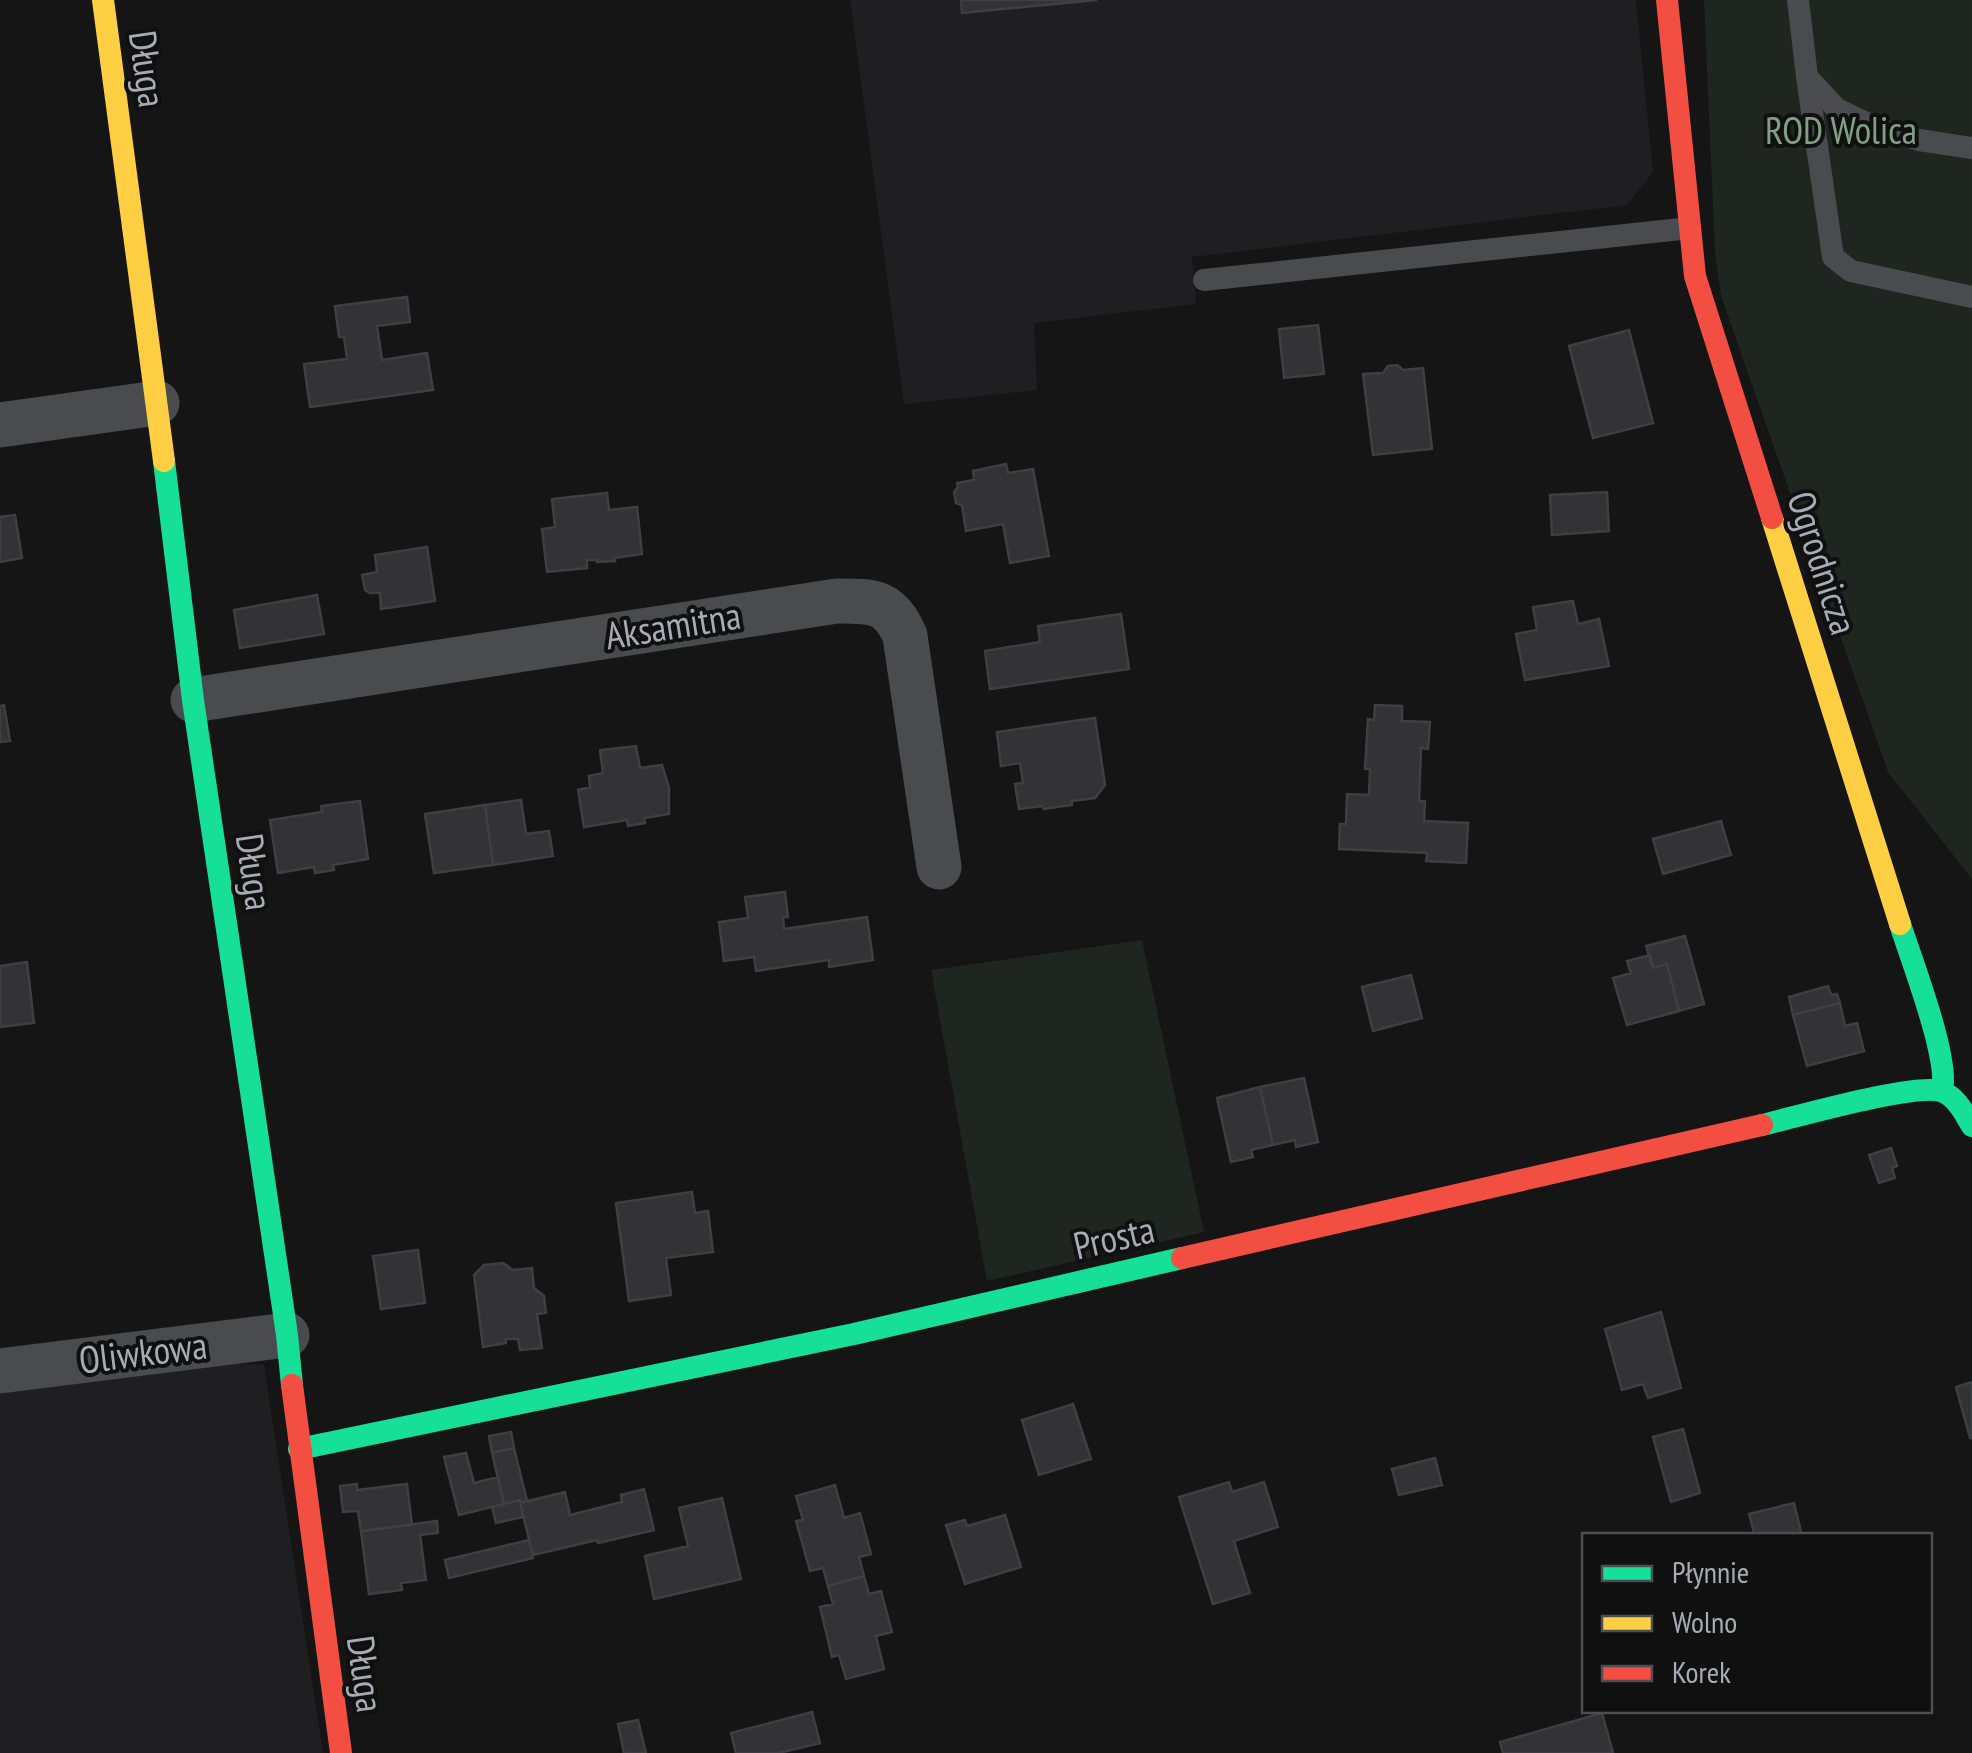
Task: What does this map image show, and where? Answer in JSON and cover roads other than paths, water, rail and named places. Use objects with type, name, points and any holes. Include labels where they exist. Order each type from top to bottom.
[{"type":"street","name":"Długa","points":[[102,0],[193,700],[287,1335],[298,1449],[341,1753]]},
{"type":"street","name":"Ogrodnicza","points":[[1667,0],[1695,276],[1942,1054],[1942,1090]]},
{"type":"street","points":[[0,425],[157,402]]},
{"type":"street","name":"Aksamitna","points":[[193,700],[837,600],[866,601],[897,616],[905,636],[939,867]]},
{"type":"street","points":[[1942,1090],[1955,1098],[1972,1126]]},
{"type":"street","name":"Prosta","points":[[298,1449],[854,1334],[1904,1092],[1942,1090]]},
{"type":"street","name":"Oliwkowa","points":[[0,1372],[287,1335]]},
{"type":"lane","points":[[1798,0],[1833,257],[1851,270],[1972,297]]},
{"type":"lane","points":[[1806,77],[1837,109],[1876,128],[1972,148]]},
{"type":"lane","points":[[1204,280],[1690,228]]},
{"type":"park label","name":"ROD Wolica","points":[[1841,131]]}]
